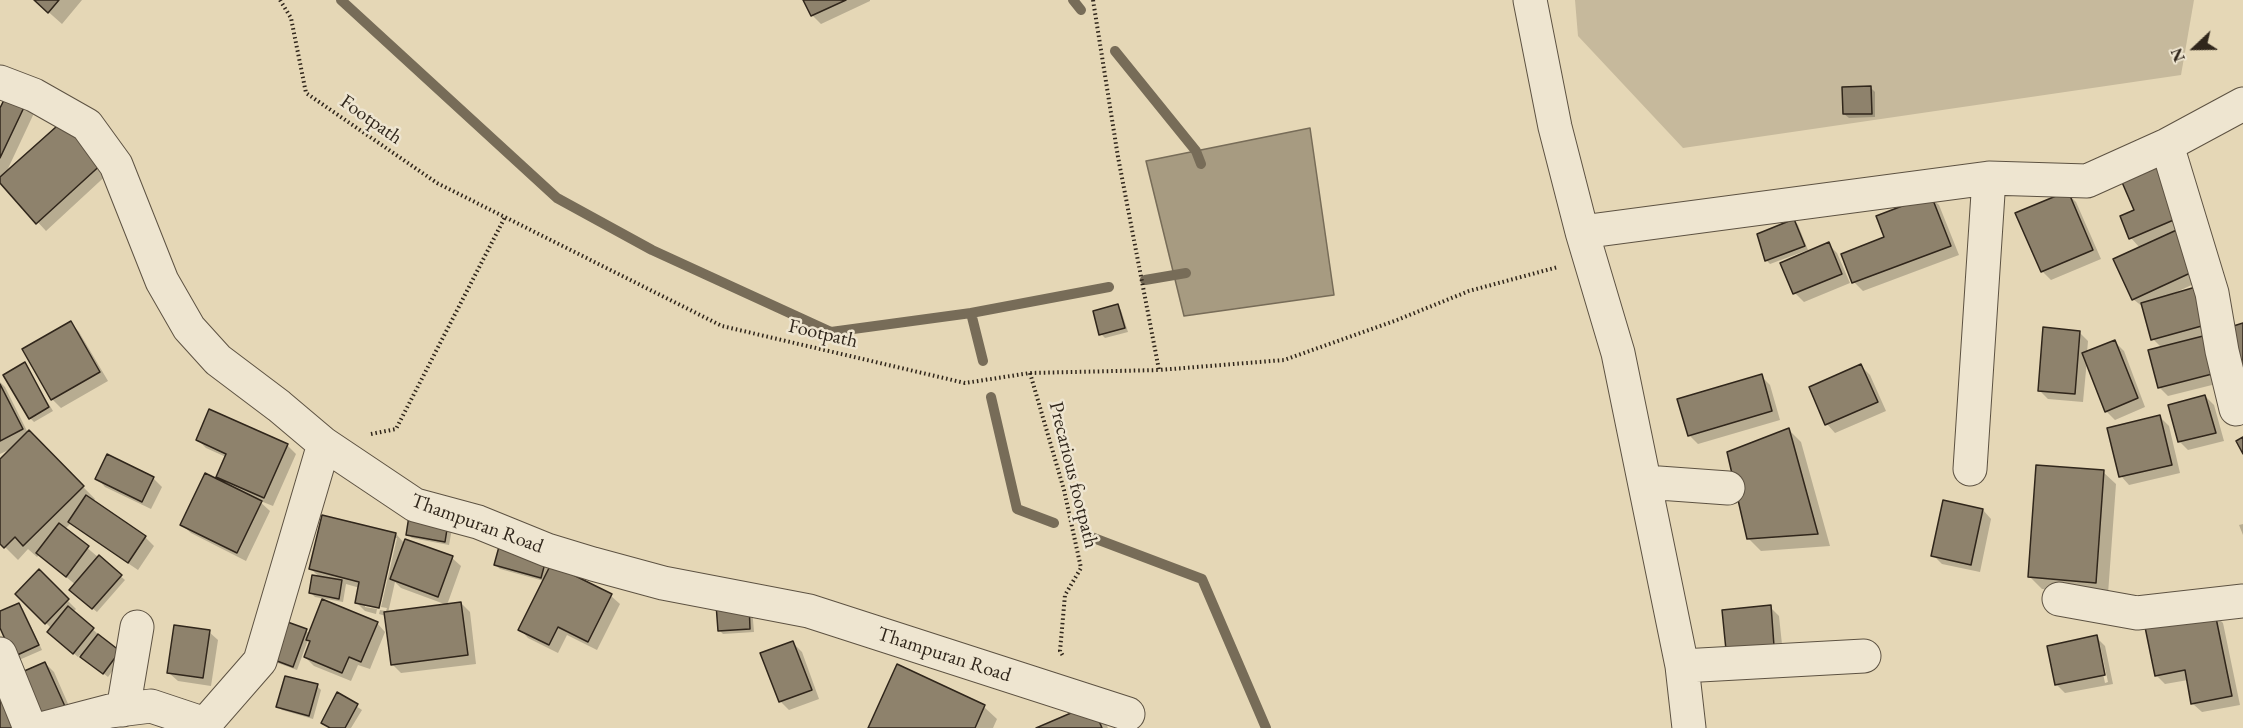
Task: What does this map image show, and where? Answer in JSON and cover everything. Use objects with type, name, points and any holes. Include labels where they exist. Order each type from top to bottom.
[{"type":"street","points":[[1530,0],[1555,127],[1586,245],[1618,353],[1682,666],[1689,728]]},
{"type":"street","name":"Thampuran Road","points":[[0,82],[34,95],[87,125],[116,165],[162,281],[189,328],[218,360],[279,406],[324,444],[415,505],[478,522],[547,550],[663,583],[809,611],[1128,714]]},
{"type":"street","points":[[1586,245],[1989,178],[2087,180],[2168,145],[2243,104]]},
{"type":"street","points":[[2168,145],[2212,293],[2222,351],[2236,409]]},
{"type":"street","points":[[1970,469],[1989,178]]},
{"type":"street","points":[[45,728],[110,711],[151,706],[205,726],[260,661],[324,444]]},
{"type":"street","points":[[1645,482],[1728,488]]},
{"type":"street","points":[[2059,599],[2137,613],[2243,601]]},
{"type":"street","points":[[123,710],[137,627]]},
{"type":"street","points":[[0,654],[30,728]]},
{"type":"street","points":[[1682,666],[1864,656]]},
{"type":"path","name":"Footpath","points":[[280,0],[291,18],[306,93],[437,183],[722,326],[965,383],[1030,373],[1159,370],[1284,360],[1397,320],[1586,245]]},
{"type":"path","points":[[1093,0],[1118,157],[1159,370]]},
{"type":"path","points":[[324,444],[396,429],[505,217]]},
{"type":"path","name":"Precarious footpath","points":[[1030,373],[1064,490],[1081,568],[1065,595],[1060,651],[1066,661]]},
{"type":"shaded area","points":[[1575,0],[2194,0],[2181,75],[1683,148],[1578,36]]},
{"type":"shaded area","points":[[1310,128],[1334,295],[1184,316],[1146,161]]},
{"type":"building","points":[[34,0],[59,0],[48,13]]},
{"type":"building","points":[[803,0],[846,0],[811,16]]},
{"type":"building","points":[[1871,86],[1872,114],[1843,114],[1842,87]]},
{"type":"building","points":[[8,92],[27,101],[0,158],[0,108]]},
{"type":"building","points":[[66,118],[105,161],[36,224],[0,183],[0,177]]},
{"type":"building","points":[[2157,156],[2183,216],[2129,239],[2120,216],[2134,210],[2118,173]]},
{"type":"building","points":[[2068,191],[2093,250],[2041,272],[2015,213]]},
{"type":"building","points":[[1931,195],[1951,246],[1852,283],[1841,254],[1884,237],[1876,216]]},
{"type":"building","points":[[1794,219],[1805,246],[1765,261],[1757,234]]},
{"type":"building","points":[[2181,228],[2199,269],[2132,300],[2113,259]]},
{"type":"building","points":[[1829,242],[1842,274],[1793,294],[1780,263]]},
{"type":"building","points":[[2199,286],[2209,324],[2151,340],[2141,303]]},
{"type":"building","points":[[1118,304],[1125,328],[1099,335],[1093,311]]},
{"type":"building","points":[[71,321],[100,372],[51,400],[22,349]]},
{"type":"building","points":[[2243,323],[2243,371],[2227,328]]},
{"type":"building","points":[[2043,327],[2080,331],[2075,394],[2038,391]]},
{"type":"building","points":[[2207,335],[2216,373],[2158,388],[2148,350]]},
{"type":"building","points":[[2115,340],[2138,398],[2105,412],[2082,353]]},
{"type":"building","points":[[25,362],[49,407],[29,419],[3,375]]},
{"type":"building","points":[[1861,364],[1878,402],[1825,425],[1809,387]]},
{"type":"building","points":[[1762,374],[1772,411],[1688,436],[1677,399]]},
{"type":"building","points":[[0,384],[23,429],[0,441]]},
{"type":"building","points":[[2205,395],[2216,433],[2178,442],[2168,405]]},
{"type":"building","points":[[209,409],[288,444],[264,498],[216,477],[226,454],[196,440]]},
{"type":"building","points":[[2160,415],[2172,465],[2119,477],[2107,428]]},
{"type":"building","points":[[1789,428],[1818,534],[1747,539],[1727,452]]},
{"type":"building","points":[[29,430],[84,486],[23,546],[15,537],[4,548],[0,544],[0,459]]},
{"type":"building","points":[[2243,437],[2243,454],[2236,441]]},
{"type":"building","points":[[107,454],[154,477],[142,502],[95,479]]},
{"type":"building","points":[[2036,465],[2104,470],[2096,583],[2028,577]]},
{"type":"building","points":[[205,473],[262,501],[237,553],[180,525]]},
{"type":"building","points":[[86,495],[146,536],[128,563],[68,522]]},
{"type":"building","points":[[1943,500],[1983,509],[1971,565],[1931,556]]},
{"type":"building","points":[[322,515],[396,533],[379,608],[355,603],[359,582],[309,569]]},
{"type":"building","points":[[409,516],[448,523],[445,542],[406,535]]},
{"type":"building","points":[[59,523],[89,546],[66,577],[36,553]]},
{"type":"building","points":[[405,539],[453,556],[438,597],[390,579]]},
{"type":"building","points":[[500,543],[547,556],[541,578],[494,565]]},
{"type":"building","points":[[99,555],[122,575],[92,609],[69,590]]},
{"type":"building","points":[[551,564],[612,594],[588,642],[558,627],[549,645],[518,630]]},
{"type":"building","points":[[39,569],[69,599],[45,624],[15,594]]},
{"type":"building","points":[[312,575],[342,580],[339,599],[309,593]]},
{"type":"building","points":[[322,599],[378,622],[361,662],[349,657],[342,673],[304,657],[310,641],[306,640]]},
{"type":"building","points":[[461,602],[468,655],[391,665],[384,612]]},
{"type":"building","points":[[749,602],[750,629],[718,631],[716,604]]},
{"type":"building","points":[[19,603],[39,645],[13,657],[0,628],[0,611]]},
{"type":"building","points":[[1771,605],[1774,646],[1726,650],[1722,610]]},
{"type":"building","points":[[68,606],[94,628],[73,654],[47,632]]},
{"type":"building","points":[[2215,613],[2232,696],[2191,704],[2185,670],[2155,676],[2145,627]]},
{"type":"building","points":[[282,620],[307,629],[293,667],[269,658]]},
{"type":"building","points":[[174,625],[210,630],[203,678],[167,673]]},
{"type":"building","points":[[98,634],[120,651],[103,674],[80,657]]},
{"type":"building","points":[[2097,635],[2105,675],[2055,685],[2047,646]]},
{"type":"building","points":[[793,641],[812,690],[779,702],[760,653]]},
{"type":"building","points":[[45,662],[68,713],[38,726],[15,675]]},
{"type":"building","points":[[897,664],[985,705],[975,728],[868,728]]},
{"type":"building","points":[[285,676],[318,684],[309,716],[276,707]]},
{"type":"building","points":[[0,687],[16,728],[0,728]]},
{"type":"building","points":[[337,692],[358,704],[345,728],[330,728],[321,723]]},
{"type":"building","points":[[1092,704],[1102,728],[1036,728]]},
{"type":"waterway","points":[[341,0],[557,198],[652,250],[831,332],[971,313],[983,361]]},
{"type":"waterway","points":[[1073,0],[1081,10]]},
{"type":"waterway","points":[[1115,51],[1196,151],[1201,164]]},
{"type":"waterway","points":[[1145,280],[1186,273]]},
{"type":"waterway","points":[[971,313],[1109,287]]},
{"type":"waterway","points":[[991,397],[1017,509],[1054,523]]},
{"type":"waterway","points":[[1091,537],[1202,579],[1266,728]]}]
